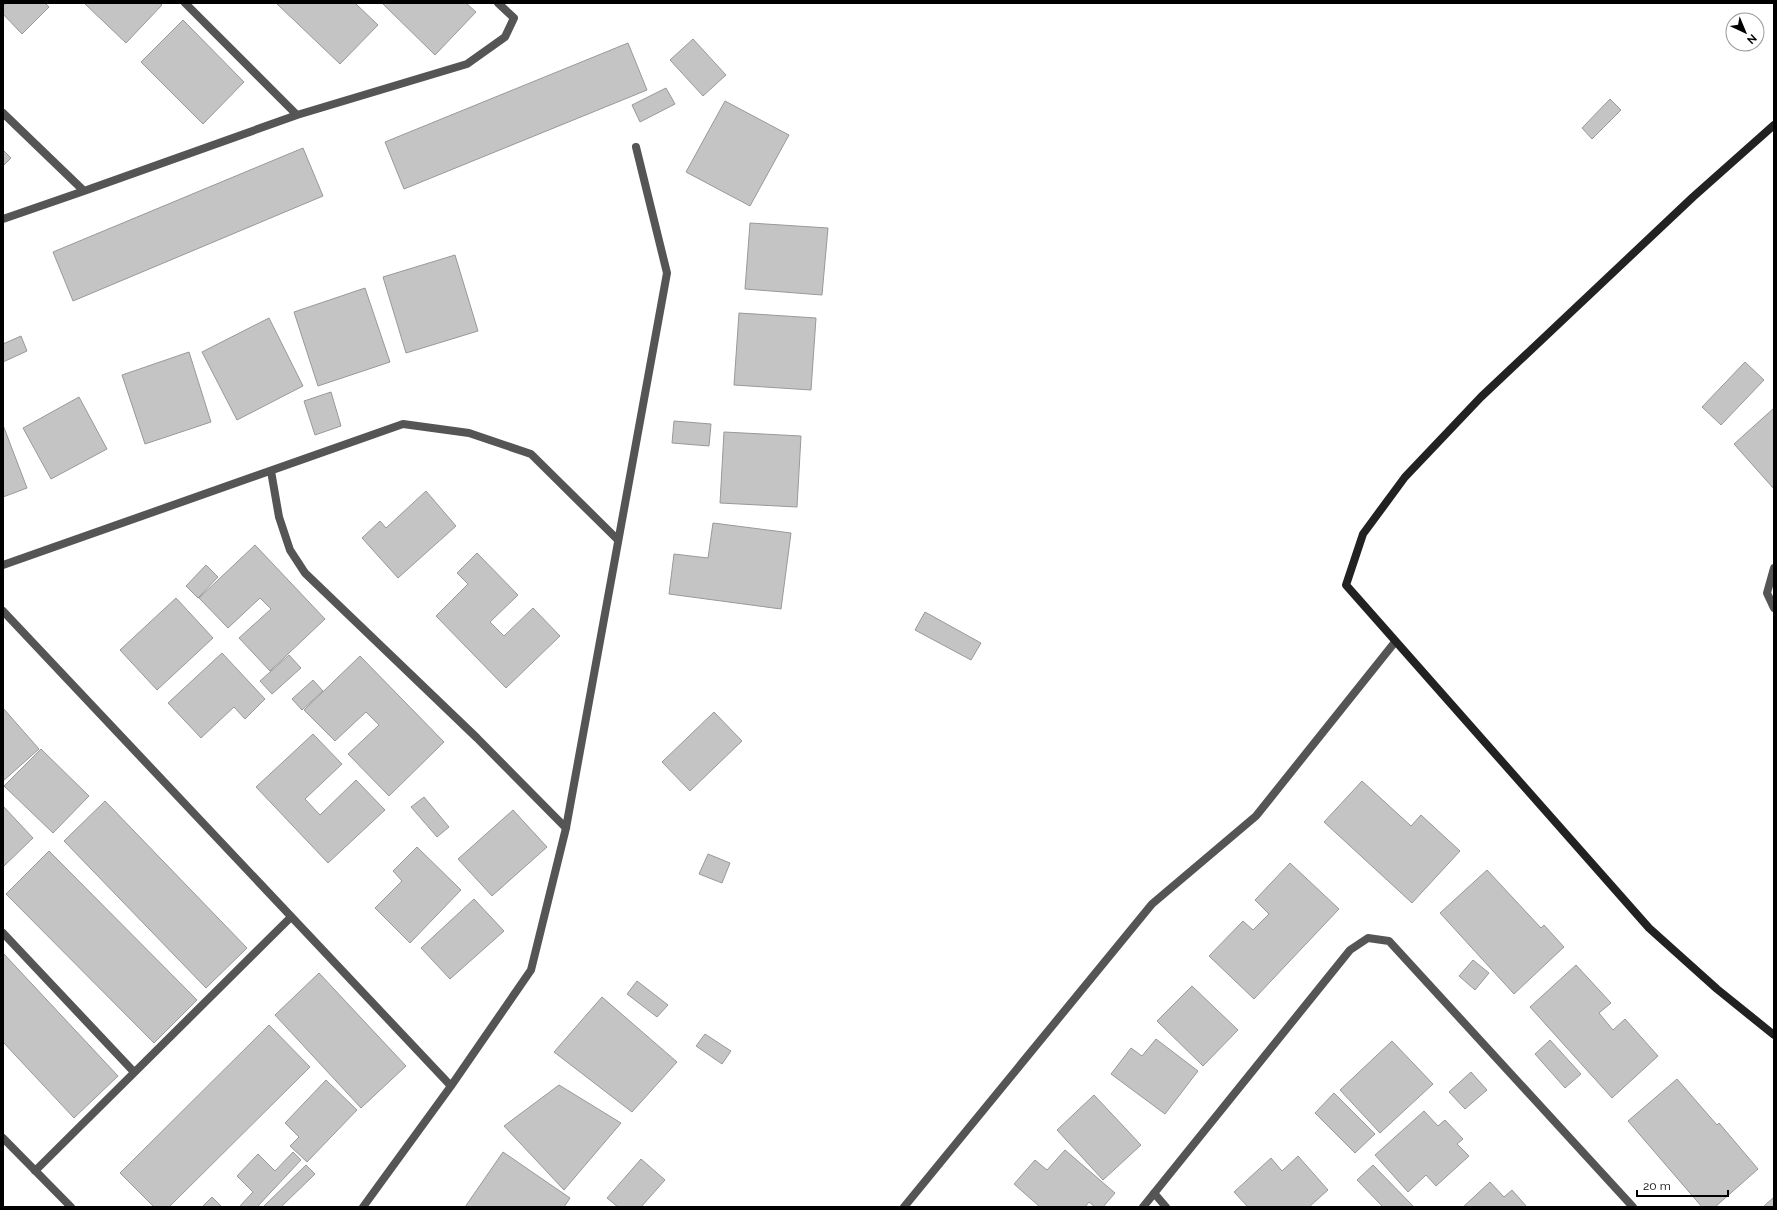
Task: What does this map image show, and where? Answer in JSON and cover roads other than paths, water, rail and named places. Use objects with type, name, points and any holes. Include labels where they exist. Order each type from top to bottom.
[{"type":"street","points":[[184,3],[297,115]]},
{"type":"street","points":[[3,219],[297,115],[467,64],[505,36],[514,18],[498,3]]},
{"type":"street","points":[[3,113],[84,191]]},
{"type":"street","points":[[1774,125],[1693,197],[1481,397],[1405,477],[1363,534],[1346,585],[1649,928],[1717,989],[1774,1035]]},
{"type":"street","points":[[364,1207],[531,970],[566,828],[617,539],[667,273],[636,147]]},
{"type":"street","points":[[3,565],[403,424],[469,433],[531,454],[617,539]]},
{"type":"street","points":[[271,471],[279,517],[290,550],[305,573],[478,738],[566,828]]},
{"type":"street","points":[[1774,568],[1767,593],[1774,608]]},
{"type":"street","points":[[3,611],[450,1086]]},
{"type":"street","points":[[904,1207],[1152,904],[1256,816],[1395,642]]},
{"type":"street","points":[[35,1171],[291,917]]},
{"type":"street","points":[[3,933],[134,1072]]},
{"type":"street","points":[[1143,1207],[1350,950],[1368,938],[1389,941],[1633,1207]]},
{"type":"street","points":[[3,1138],[71,1207]]},
{"type":"street","points":[[1154,1193],[1166,1207]]}]
